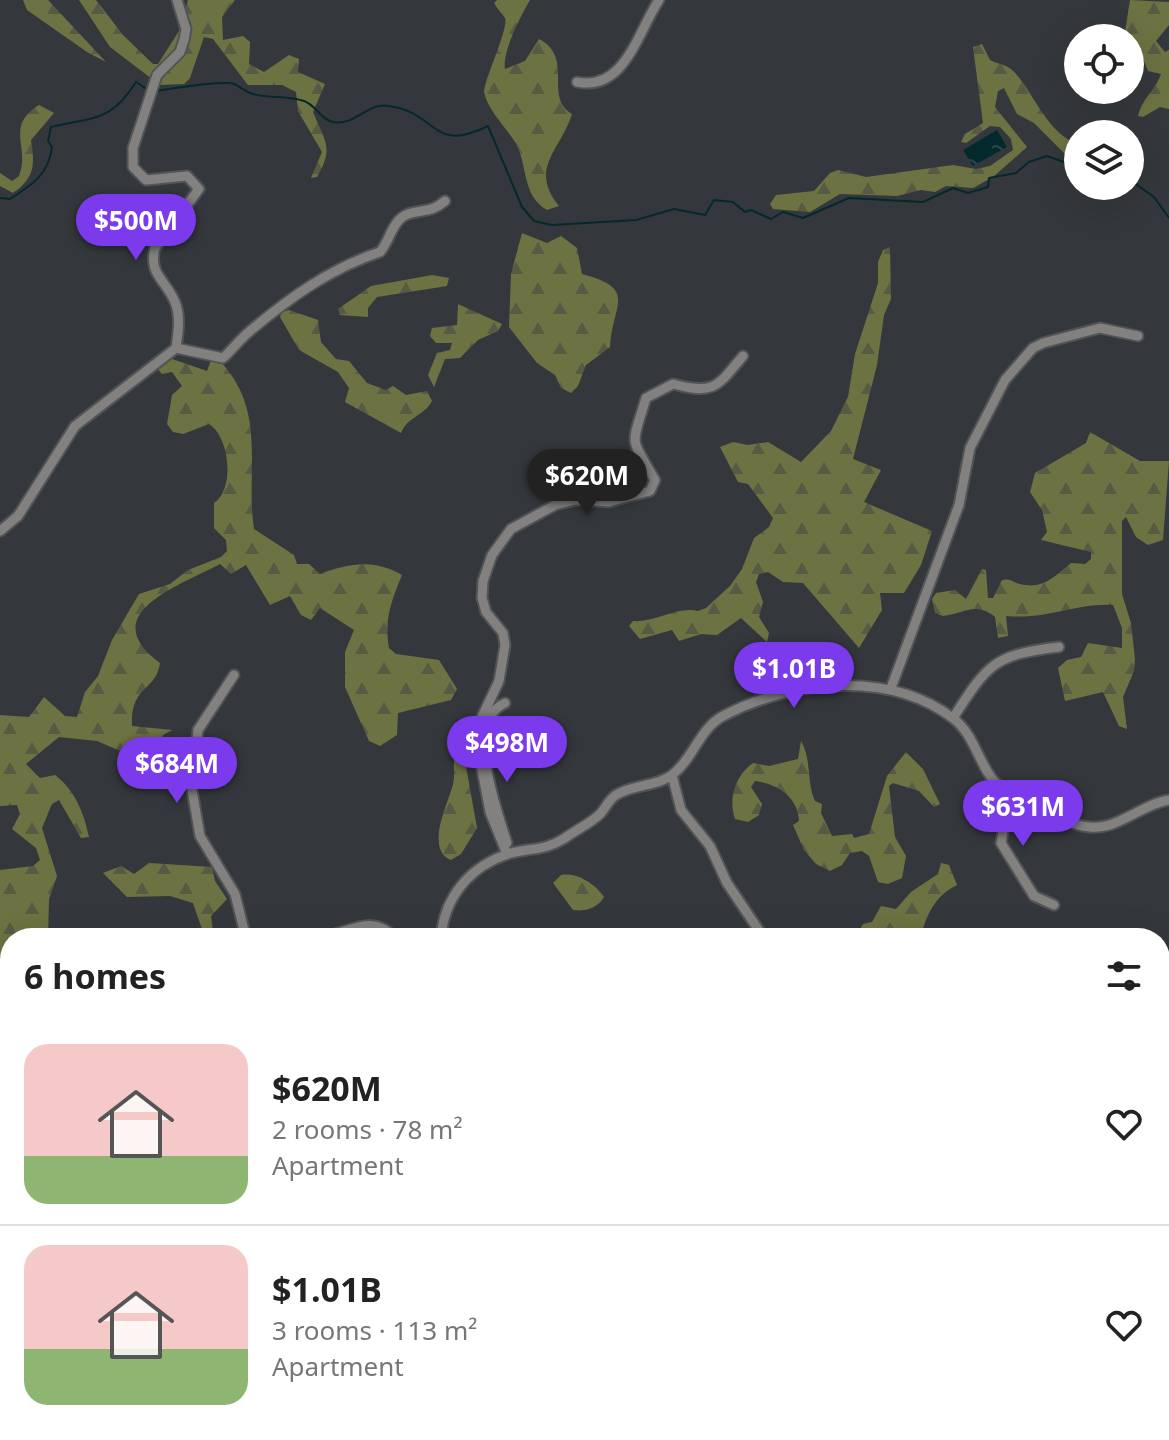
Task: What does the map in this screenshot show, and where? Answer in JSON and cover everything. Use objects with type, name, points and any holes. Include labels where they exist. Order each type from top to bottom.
[{"type":"street","points":[[0,531],[18,516],[75,426],[176,348],[179,322],[175,301],[154,271],[153,256],[155,248],[199,189],[187,176],[146,180],[136,172],[131,158],[157,75],[180,52],[184,40],[186,29],[177,0]]},
{"type":"street","points":[[577,82],[603,82],[619,69],[659,0]]},
{"type":"street","points":[[176,348],[223,358],[246,334],[299,293],[346,263],[380,252],[391,231],[405,215],[432,212],[445,201]]},
{"type":"street","points":[[891,688],[959,505],[970,448],[1005,380],[1033,348],[1058,338],[1100,328],[1138,336]]},
{"type":"street","points":[[509,854],[490,812],[477,739],[485,709],[500,676],[505,645],[503,633],[486,612],[482,598],[483,581],[494,550],[511,529],[564,501],[609,502],[650,491],[655,480],[640,459],[634,437],[646,398],[673,384],[696,391],[716,387],[743,356]]},
{"type":"street","points":[[953,718],[963,699],[993,663],[1030,650],[1059,647]]},
{"type":"street","points":[[234,675],[198,730],[192,790],[200,836],[235,894],[244,928]]},
{"type":"street","points":[[442,928],[445,910],[459,886],[509,854],[549,848],[598,816],[619,793],[672,775],[692,753],[708,727],[746,706],[822,688],[891,688],[953,718],[969,737],[992,779],[1010,791],[1031,797],[1059,817],[1088,827],[1109,825],[1169,800]]},
{"type":"street","points":[[505,703],[490,716],[484,741],[493,794],[509,854]]},
{"type":"street","points":[[672,775],[683,814],[710,846],[727,883],[757,928]]},
{"type":"street","points":[[1010,791],[1001,843],[1034,896],[1054,905]]},
{"type":"street","points":[[355,928],[369,924],[385,928]]},
{"type":"green space","points":[[23,0],[48,0],[106,62],[27,10]]},
{"type":"green space","points":[[79,0],[96,0],[123,35],[153,64],[158,64],[179,31],[188,0],[235,0],[222,17],[223,40],[243,36],[250,42],[249,64],[264,72],[289,55],[299,59],[298,72],[325,84],[313,112],[327,151],[317,177],[311,178],[322,152],[298,111],[296,92],[282,85],[248,85],[213,39],[204,37],[190,78],[184,84],[160,85],[110,47]]},
{"type":"green space","points":[[497,0],[530,0],[509,44],[505,69],[525,61],[539,39],[550,47],[555,56],[560,98],[572,114],[547,170],[546,181],[550,193],[559,206],[547,210],[533,196],[518,148],[492,111],[484,92],[505,23],[505,18],[494,3]]},
{"type":"green space","points":[[1130,0],[1169,2],[1169,25],[1156,41],[1165,52],[1169,50],[1169,109],[1160,107],[1143,117],[1138,116],[1161,74],[1148,71],[1144,61],[1144,24],[1126,24]]},
{"type":"green space","points":[[982,44],[990,60],[1007,66],[1016,74],[1043,114],[1064,136],[1064,153],[1034,123],[1017,114],[1004,88],[998,91],[995,107],[1027,147],[993,177],[973,188],[946,186],[935,192],[921,190],[897,196],[840,194],[810,212],[773,209],[770,204],[776,195],[814,191],[830,173],[838,170],[866,177],[953,165],[976,169],[990,166],[1013,150],[1011,139],[1000,127],[990,126],[966,143],[961,142],[965,134],[983,123],[973,47]]},
{"type":"green space","points":[[39,105],[54,113],[31,140],[32,170],[26,182],[13,193],[0,186],[0,173],[12,181],[19,176],[22,166],[20,129],[29,113]]},
{"type":"green space","points":[[522,233],[547,243],[561,236],[577,248],[582,274],[600,280],[616,292],[618,300],[610,347],[586,365],[578,386],[571,393],[561,388],[555,375],[537,363],[509,327],[511,274]]},
{"type":"green space","points":[[890,247],[891,299],[884,315],[877,365],[853,459],[881,470],[864,502],[932,531],[921,565],[904,593],[880,593],[882,610],[859,648],[803,583],[783,582],[768,572],[759,574],[756,582],[763,602],[759,617],[769,633],[767,642],[741,618],[717,635],[701,634],[679,641],[672,630],[640,639],[629,626],[633,621],[706,608],[730,586],[742,569],[754,538],[769,527],[773,518],[748,484],[738,482],[720,447],[733,442],[748,445],[768,442],[801,462],[831,431],[848,397],[855,354],[878,283],[878,262],[883,250]]},
{"type":"green space","points":[[432,275],[449,278],[447,286],[377,297],[368,308],[368,317],[340,315],[338,309],[371,286]]},
{"type":"green space","points":[[458,304],[502,324],[498,331],[478,340],[460,358],[445,359],[434,387],[428,375],[437,353],[450,350],[452,343],[436,343],[430,336],[432,328],[457,325]]},
{"type":"green space","points":[[289,310],[318,320],[321,342],[336,359],[349,361],[367,383],[386,390],[393,386],[406,395],[427,391],[432,401],[407,423],[401,433],[345,402],[349,388],[338,372],[299,350],[280,317],[282,312]]},
{"type":"green space","points":[[172,359],[207,371],[211,360],[220,361],[235,380],[249,421],[254,529],[294,555],[297,564],[309,564],[320,574],[362,564],[382,567],[402,575],[390,611],[387,628],[389,648],[396,654],[439,660],[457,689],[451,700],[398,713],[397,735],[380,746],[369,741],[345,687],[345,652],[354,630],[320,608],[311,620],[301,615],[290,596],[270,605],[246,565],[231,574],[220,564],[166,592],[150,603],[139,616],[136,630],[142,646],[160,663],[154,679],[135,703],[132,726],[172,730],[163,735],[155,758],[139,759],[97,741],[59,737],[26,764],[40,778],[55,775],[68,788],[81,811],[89,837],[81,838],[59,800],[52,804],[42,828],[57,876],[49,899],[48,928],[0,928],[0,870],[33,866],[40,860],[36,848],[12,829],[20,814],[17,805],[0,806],[0,715],[29,717],[44,697],[65,716],[77,717],[85,692],[98,676],[112,640],[139,594],[170,584],[188,570],[221,557],[227,551],[226,540],[214,528],[214,503],[221,496],[227,476],[222,440],[209,424],[183,434],[173,432],[167,424],[172,395],[182,386],[172,372],[162,374],[156,367]]},
{"type":"green space","points":[[1090,432],[1140,461],[1169,461],[1163,540],[1148,545],[1136,537],[1126,517],[1122,521],[1122,594],[1131,623],[1135,659],[1134,671],[1123,697],[1127,729],[1119,726],[1103,692],[1065,701],[1058,668],[1067,660],[1081,657],[1088,643],[1122,648],[1122,628],[1113,605],[1086,606],[1035,616],[1006,616],[1008,636],[998,638],[995,617],[988,612],[975,609],[943,616],[935,613],[932,599],[936,593],[955,590],[966,599],[982,569],[986,570],[988,598],[993,598],[1002,580],[1035,585],[1048,581],[1071,563],[1085,564],[1091,559],[1091,552],[1041,540],[1047,532],[1042,510],[1030,492],[1035,473],[1086,443]]},
{"type":"green space","points":[[635,460],[644,486],[629,491],[620,465]]},
{"type":"green space","points":[[801,741],[807,756],[812,793],[815,801],[822,804],[821,813],[832,836],[852,834],[854,838],[869,834],[887,776],[906,752],[923,769],[940,804],[934,807],[919,791],[893,783],[889,786],[895,837],[906,856],[902,878],[888,884],[878,882],[869,856],[862,851],[850,853],[842,865],[830,871],[816,864],[804,850],[793,825],[799,821],[795,805],[785,793],[771,785],[755,781],[751,787],[762,804],[759,815],[748,822],[735,819],[733,795],[747,768],[753,763],[769,766],[798,759]]},
{"type":"green space","points":[[457,752],[464,755],[477,828],[461,854],[451,860],[439,846],[439,836],[453,784]]},
{"type":"green space","points":[[149,863],[212,867],[215,881],[227,899],[211,916],[213,928],[202,928],[193,903],[170,896],[127,897],[103,873],[121,866],[134,874]]},
{"type":"green space","points":[[941,863],[949,865],[957,885],[942,895],[932,907],[924,928],[861,928],[863,924],[872,922],[881,906],[896,909],[911,892],[938,874]]},
{"type":"green space","points":[[561,875],[573,875],[585,880],[604,897],[590,908],[573,910],[553,883]]},
{"type":"water","points":[[997,130],[1007,147],[973,166],[963,150]]},
{"type":"waterway","points":[[0,198],[10,199],[43,172],[52,147],[48,141],[51,127],[100,116],[118,104],[136,82],[145,88]]},
{"type":"waterway","points":[[156,91],[229,83],[257,95],[304,101],[333,122],[348,121],[374,107],[389,106],[418,116],[445,134],[456,136],[488,126],[522,207],[534,221],[552,225],[636,220],[674,209],[705,215],[714,200],[733,202],[745,212],[751,210],[771,219],[783,212],[803,218],[849,198],[923,202],[953,188],[968,193],[988,187],[989,178],[1016,173],[1029,162],[1047,156],[1064,162]]},
{"type":"waterway","points":[[1144,190],[1154,197],[1169,218]]}]
